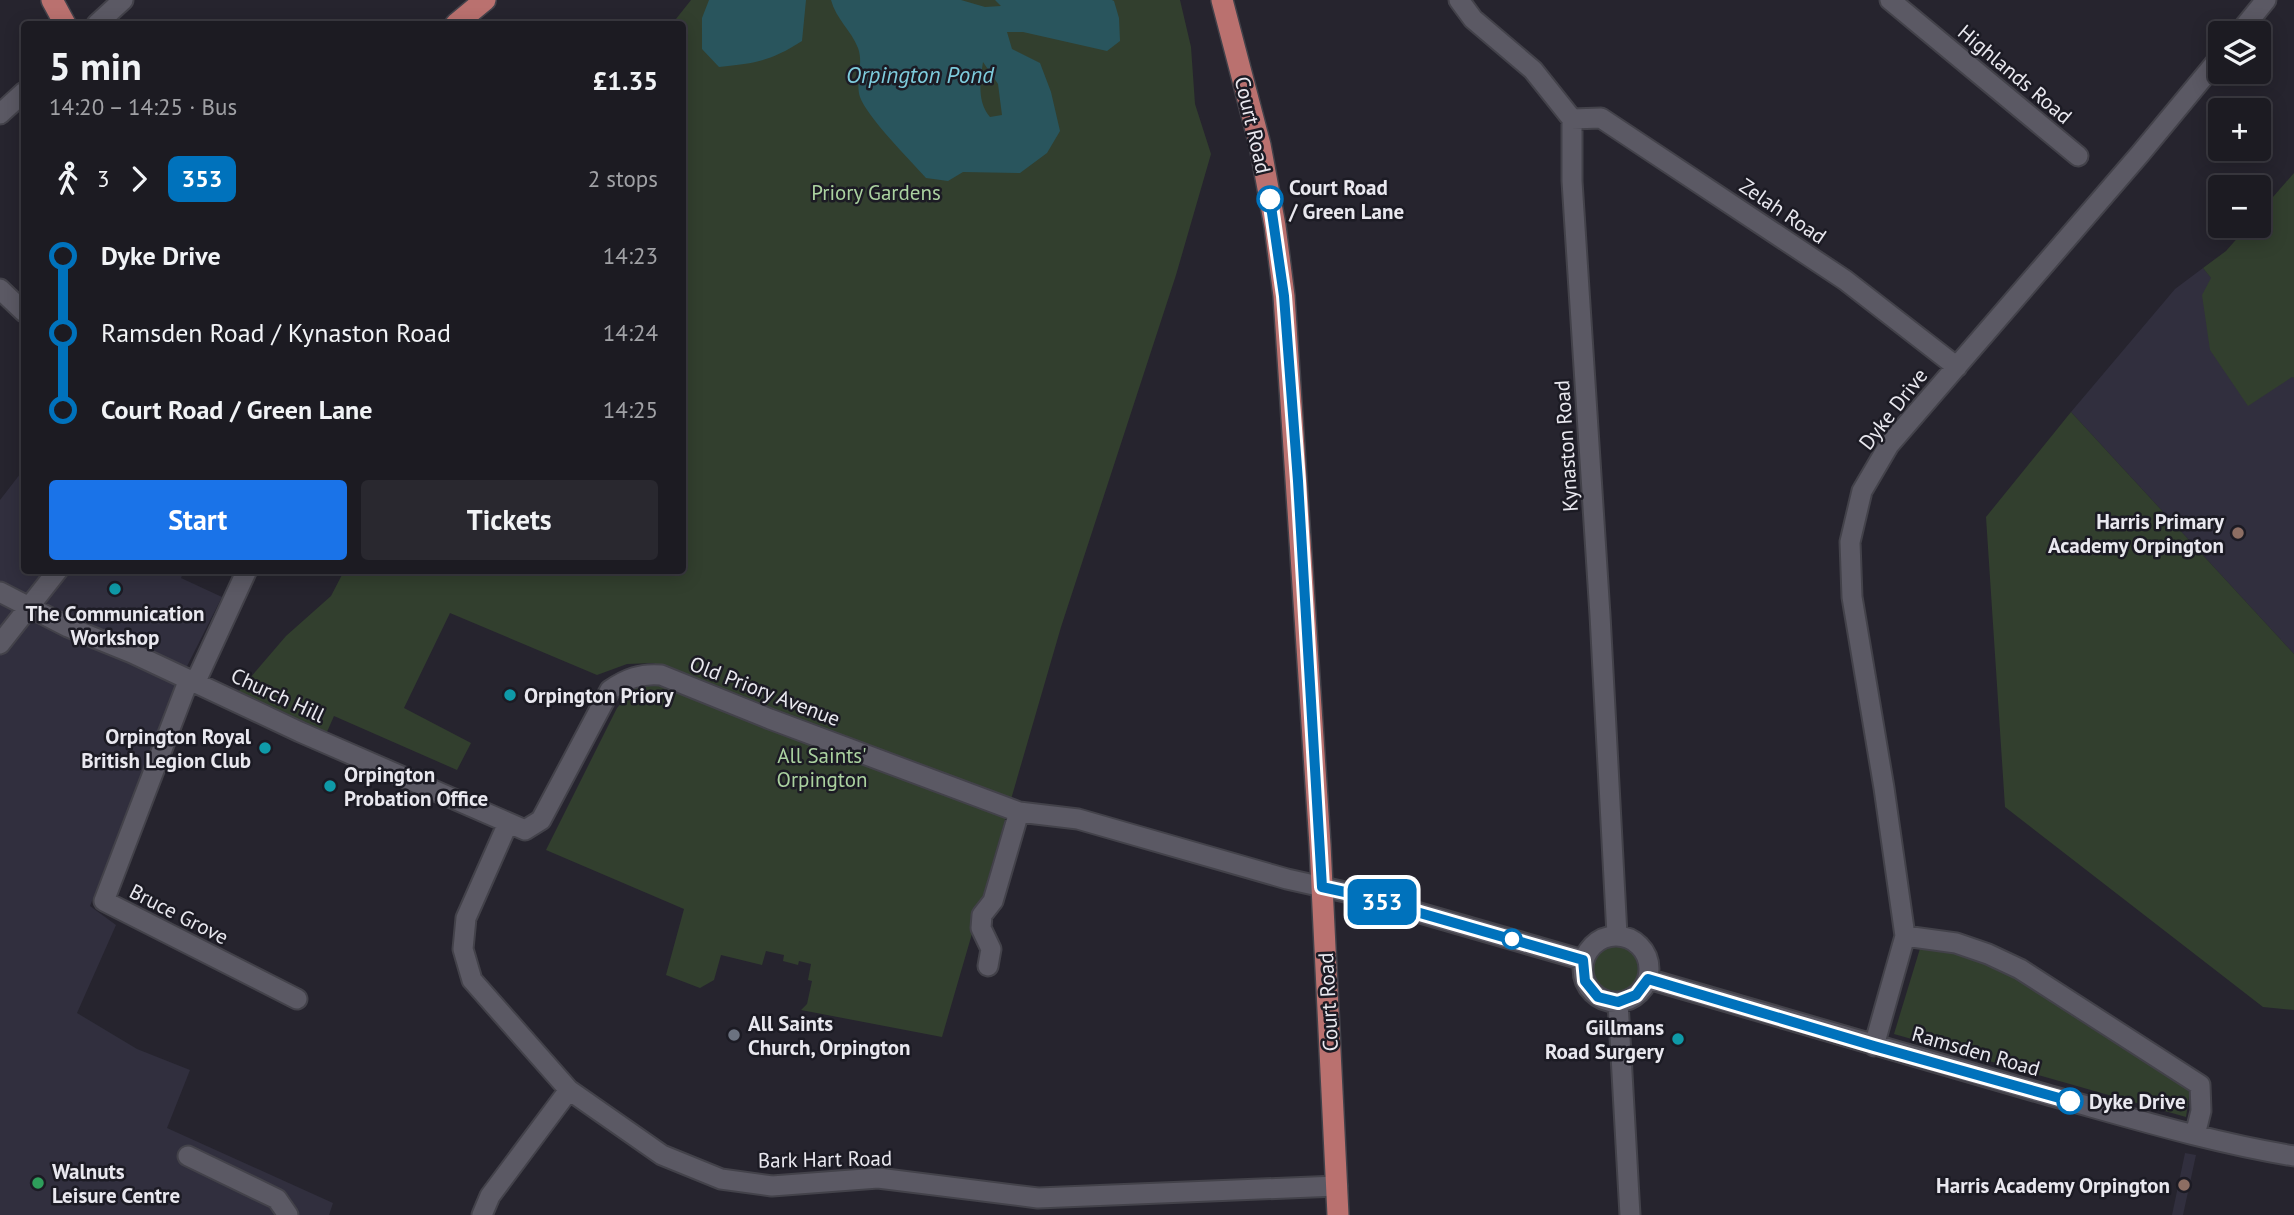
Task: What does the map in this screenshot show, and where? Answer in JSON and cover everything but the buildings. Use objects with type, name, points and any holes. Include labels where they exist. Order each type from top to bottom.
[{"type":"main road","points":[[52,0],[63,21]]},
{"type":"main road","points":[[460,21],[485,0]]},
{"type":"main road","name":"Court Road","points":[[1222,0],[1260,145],[1284,296],[1298,481],[1322,887],[1338,1215]]},
{"type":"street","points":[[100,21],[123,0]]},
{"type":"street","points":[[1459,0],[1473,19],[1533,70],[1572,118]]},
{"type":"street","name":"Highlands Road","points":[[1890,0],[2078,156]]},
{"type":"street","points":[[2249,21],[2266,0]]},
{"type":"street","name":"Dyke Drive","points":[[1874,1046],[1905,936],[1884,788],[1852,597],[1850,542],[1862,491],[1889,445],[2140,155],[2208,72]]},
{"type":"street","points":[[0,114],[21,95]]},
{"type":"street","name":"Zelah Road","points":[[1572,118],[1601,118],[1845,279],[1956,367]]},
{"type":"street","name":"Kynaston Road","points":[[1572,118],[1573,194],[1617,935]]},
{"type":"street","points":[[0,289],[21,309]]},
{"type":"street","points":[[0,644],[55,574]]},
{"type":"street","points":[[193,680],[245,574]]},
{"type":"street","name":"Church Hill","points":[[0,592],[68,628],[132,653],[300,732],[508,822]]},
{"type":"street","name":"Old Priory Avenue","points":[[508,822],[525,830],[541,820],[610,690],[623,681],[648,673],[661,675],[770,719],[1019,812],[1078,819],[1287,880],[1322,887]]},
{"type":"street","name":"Bruce Grove","points":[[193,680],[104,901],[297,999]]},
{"type":"street","points":[[988,966],[991,949],[981,928],[982,915],[993,901],[1019,812]]},
{"type":"street","name":"Bark Hart Road","points":[[508,822],[466,918],[463,949],[472,980],[569,1090],[662,1155],[721,1179],[772,1186],[878,1178],[1037,1207],[1337,1186]]},
{"type":"street","points":[[1322,887],[1366,897],[1583,960]]},
{"type":"street","points":[[1617,935],[1636,942],[1648,958],[1648,979],[1636,995],[1618,1002],[1598,997],[1585,981],[1583,960],[1596,942],[1617,935]]},
{"type":"street","points":[[1905,936],[1956,943],[2020,969],[2200,1085],[2201,1111],[2195,1135]]},
{"type":"street","name":"Ramsden Road","points":[[1648,979],[1874,1046],[2195,1135],[2294,1156]]},
{"type":"street","points":[[1618,1002],[1630,1215]]},
{"type":"street","points":[[482,1215],[490,1196],[569,1090]]},
{"type":"street","points":[[188,1156],[277,1199],[288,1215]]},
{"type":"shaded area","name":"Harris Primary Academy Orpington","points":[[2203,268],[2294,378],[2294,654],[2071,412],[2175,289]]},
{"type":"shaded area","points":[[21,473],[21,574],[183,574],[181,578],[222,597],[176,688],[90,906],[116,925],[77,1013],[137,1049],[190,1070],[167,1128],[333,1203],[329,1215],[0,1215],[0,500]]},
{"type":"shaded area","name":"Harris Academy Orpington","points":[[2185,1153],[2196,1155],[2183,1215],[2172,1215]]},
{"type":"green space","points":[[691,0],[1180,0],[1191,47],[1195,104],[1211,154],[1176,275],[1061,627],[942,1037],[801,1010],[807,1004],[812,981],[808,980],[811,964],[799,961],[798,965],[783,961],[784,955],[766,951],[762,965],[721,955],[714,980],[700,988],[666,975],[684,909],[546,850],[617,708],[655,663],[627,664],[597,675],[450,613],[404,708],[471,743],[457,770],[334,716],[326,734],[238,692],[286,636],[331,596],[342,574],[686,574],[686,21],[674,21]]},
{"type":"green space","points":[[2294,173],[2294,378],[2248,406],[2210,350],[2202,295],[2211,278],[2203,268],[2226,251],[2237,238],[2271,238],[2271,199]]},
{"type":"green space","points":[[2071,412],[2294,654],[2294,1010],[2263,1007],[2005,807],[1986,517]]},
{"type":"green space","points":[[1922,942],[2005,969],[2190,1090],[2186,1117],[1894,1034]]},
{"type":"green space","points":[[1615,946],[1632,952],[1638,969],[1632,986],[1615,992],[1598,986],[1592,969],[1598,952]]},
{"type":"water","points":[[709,0],[806,0],[802,41],[763,60],[719,67],[702,49],[702,18]]},
{"type":"water","name":"Orpington Pond","points":[[831,0],[961,0],[985,7],[1001,6],[995,0],[1112,0],[1119,18],[1120,41],[1107,51],[1023,32],[1007,32],[1012,49],[1040,63],[1051,92],[1060,131],[1047,153],[1020,173],[963,172],[948,181],[926,178],[864,105],[858,86],[860,54]],"holes":[[[983,62],[998,84],[1002,115],[990,117],[981,98]]]},
{"type":"bus line","name":"353","points":[[1270,199],[1284,296],[1298,481],[1322,887],[1583,960],[1585,981],[1598,997],[1618,1002],[1636,995],[1648,979],[2070,1101]]},
{"type":"place","name":"Court Road / Green Lane","points":[[1270,199]]},
{"type":"place","name":"Harris Primary Academy Orpington","points":[[2238,533]]},
{"type":"place","name":"The Communication Workshop","points":[[115,589]]},
{"type":"place","name":"Orpington Priory","points":[[510,695]]},
{"type":"place","name":"Orpington Royal British Legion Club","points":[[265,748]]},
{"type":"place","name":"Orpington Probation Office","points":[[330,786]]},
{"type":"place","name":"All Saints Church, Orpington","points":[[734,1035]]},
{"type":"place","name":"Gillmans Road Surgery","points":[[1678,1039]]},
{"type":"place","name":"Dyke Drive","points":[[2070,1101]]},
{"type":"place","name":"Walnuts Leisure Centre","points":[[38,1183]]},
{"type":"place","name":"Harris Academy Orpington","points":[[2184,1185]]},
{"type":"park label","name":"Priory Gardens","points":[[876,192]]},
{"type":"park label","name":"All Saints' Orpington","points":[[822,767]]}]
